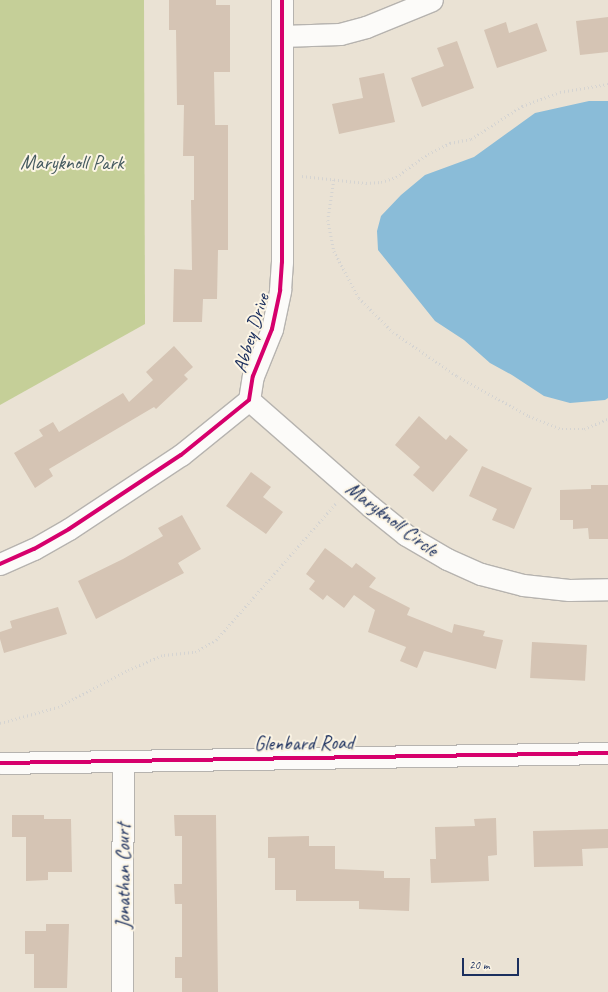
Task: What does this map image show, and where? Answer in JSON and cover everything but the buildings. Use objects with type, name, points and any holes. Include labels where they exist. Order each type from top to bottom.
[{"type":"street","name":"Abbey Drive","points":[[0,564],[34,549],[82,520],[181,454],[249,400],[253,376],[272,329],[280,290],[282,0]]},
{"type":"street","points":[[282,36],[340,34],[366,27],[432,0]]},
{"type":"street","name":"Maryknoll Circle","points":[[249,400],[349,488],[422,546],[481,574],[523,585],[549,588],[608,589]]},
{"type":"street","name":"Glenbard Road","points":[[0,763],[608,754]]},
{"type":"street","name":"Jonathan Court","points":[[122,992],[123,761]]},
{"type":"path","points":[[282,174],[366,183],[381,182],[396,177],[428,154],[450,143],[471,140],[522,106],[560,92],[608,84]]},
{"type":"path","points":[[334,180],[328,220],[334,252],[359,298],[393,332],[457,376],[529,416],[562,429],[584,429],[608,419]]},
{"type":"path","points":[[0,723],[58,707],[128,670],[164,655],[195,652],[216,640],[349,488]]},
{"type":"green space","name":"Maryknoll Park","points":[[0,0],[144,0],[145,324],[0,405]]},
{"type":"water","points":[[589,101],[608,101],[608,398],[605,400],[570,403],[544,396],[512,375],[490,363],[464,340],[435,321],[378,250],[377,231],[381,216],[401,195],[425,175],[474,157],[535,113]]},
{"type":"cycle path","points":[[0,564],[34,549],[69,529],[181,455],[249,400],[253,376],[272,329],[280,290],[282,262],[282,0]]},
{"type":"cycle path","points":[[0,763],[608,753]]}]
